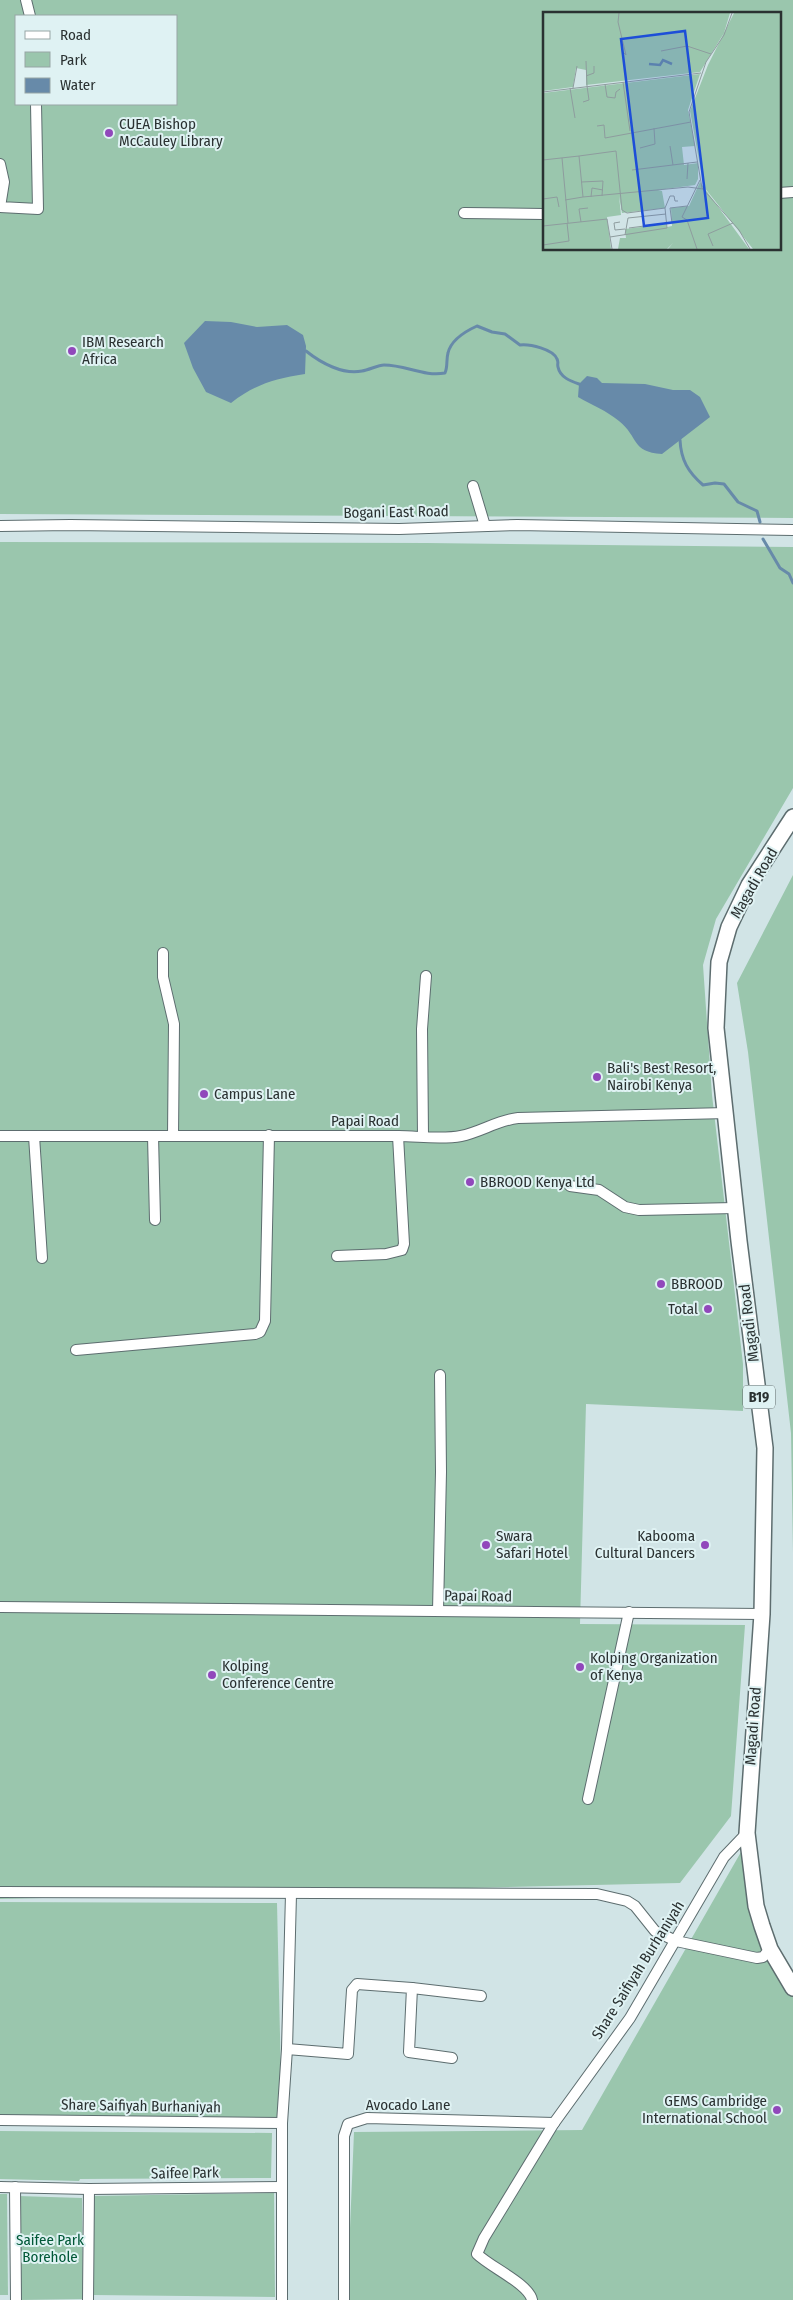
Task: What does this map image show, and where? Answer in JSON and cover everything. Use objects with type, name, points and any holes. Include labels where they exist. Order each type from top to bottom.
[{"type":"highway","name":"Magadi Road","points":[[793,817],[736,909],[719,962],[716,1028],[735,1208],[765,1448],[762,1614],[747,1833],[756,1906],[770,1949],[793,1988]]},
{"type":"street","points":[[26,0],[30,15]]},
{"type":"street","points":[[0,164],[4,182],[0,207],[38,209],[36,105]]},
{"type":"street","points":[[780,193],[793,192]]},
{"type":"street","points":[[464,213],[543,214]]},
{"type":"street","points":[[473,486],[485,526]]},
{"type":"street","name":"Bogani East Road","points":[[0,526],[80,525],[399,529],[485,526],[793,530]]},
{"type":"street","points":[[163,953],[163,977],[174,1024],[173,1136]]},
{"type":"street","points":[[423,1136],[422,1029],[426,976]]},
{"type":"street","name":"Papai Road","points":[[0,1136],[460,1136],[509,1119],[518,1118],[726,1113]]},
{"type":"street","points":[[76,1350],[255,1334],[260,1332],[265,1321],[269,1135]]},
{"type":"street","points":[[34,1136],[42,1258]]},
{"type":"street","points":[[154,1136],[155,1220]]},
{"type":"street","points":[[337,1256],[386,1254],[402,1250],[404,1244],[398,1136]]},
{"type":"street","points":[[570,1186],[599,1190],[625,1207],[638,1210],[735,1208]]},
{"type":"street","points":[[438,1611],[441,1472],[440,1375]]},
{"type":"street","name":"Papai Road","points":[[0,1607],[762,1614]]},
{"type":"street","points":[[588,1799],[629,1612]]},
{"type":"street","name":"Share Saifiyah Burhaniyah","points":[[532,2300],[528,2291],[485,2262],[478,2254],[484,2238],[554,2123],[630,2018],[724,1857],[747,1833]]},
{"type":"street","points":[[0,1892],[597,1894],[627,1901],[635,1906],[651,1928],[676,1942],[757,1958],[763,1957],[770,1949]]},
{"type":"street","points":[[282,2300],[282,2123],[287,2049],[291,1894]]},
{"type":"street","points":[[287,2049],[348,2054],[352,1990],[355,1985],[412,1988],[481,1996]]},
{"type":"street","points":[[412,1988],[409,2052],[452,2058]]},
{"type":"street","name":"Avocado Lane","points":[[344,2300],[344,2136],[348,2124],[367,2118],[554,2123]]},
{"type":"street","name":"Share Saifiyah Burhaniyah","points":[[0,2120],[282,2123]]},
{"type":"street","name":"Saifee Park","points":[[0,2187],[89,2189],[282,2187]]},
{"type":"street","points":[[15,2187],[16,2300]]},
{"type":"street","points":[[88,2300],[89,2189]]},
{"type":"green space","points":[[0,0],[793,0],[793,518],[0,514]]},
{"type":"green space","points":[[0,542],[427,543],[793,547],[793,788],[716,919],[703,965],[712,1095],[743,1364],[743,1411],[586,1404],[580,1624],[745,1625],[731,1816],[680,1883],[0,1899]]},
{"type":"green space","points":[[793,875],[793,1553],[791,1433],[748,1052],[737,983]]},
{"type":"green space","points":[[741,1852],[755,1930],[793,1992],[793,2300],[347,2300],[354,2132],[582,2130]]},
{"type":"green space","points":[[0,1902],[277,1903],[282,2123],[0,2117]]},
{"type":"green space","points":[[0,2131],[272,2133],[271,2178],[80,2179],[79,2181],[0,2179]]},
{"type":"green space","points":[[274,2193],[275,2297],[94,2295],[93,2196]]},
{"type":"green space","points":[[0,2194],[7,2194],[8,2295],[0,2295]]},
{"type":"green space","name":"Saifee Park Borehole","points":[[18,2196],[82,2198],[83,2299],[19,2300]]},
{"type":"water","points":[[205,321],[231,322],[257,327],[287,325],[303,335],[306,346],[305,374],[266,383],[231,403],[206,392],[193,368],[184,343]]},
{"type":"water","points":[[587,376],[597,378],[602,383],[645,384],[673,390],[690,390],[700,397],[710,417],[662,454],[652,453],[640,447],[625,427],[614,417],[578,397],[579,384]]},
{"type":"waterway","points":[[306,351],[325,364],[340,370],[355,372],[384,365],[437,374],[445,373],[448,353],[452,344],[464,333],[477,326],[492,332],[505,334],[520,345],[535,346],[551,352],[555,355],[559,370],[563,376],[579,384]]},
{"type":"waterway","points":[[680,440],[684,460],[689,470],[698,480],[703,485],[724,484],[738,502],[757,511],[760,522]]},
{"type":"waterway","points":[[763,539],[780,568],[789,574],[793,583]]},
{"type":"place","name":"CUEA Bishop McCauley Library","points":[[109,133]]},
{"type":"place","name":"IBM Research Africa","points":[[72,351]]},
{"type":"place","name":"Bali's Best Resort, Nairobi Kenya","points":[[597,1077]]},
{"type":"place","name":"Campus Lane","points":[[204,1094]]},
{"type":"place","name":"BBROOD Kenya Ltd","points":[[470,1182]]},
{"type":"place","name":"BBROOD","points":[[661,1284]]},
{"type":"place","name":"Total","points":[[708,1309]]},
{"type":"place","name":"Swara Safari Hotel","points":[[486,1545]]},
{"type":"place","name":"Kabooma Cultural Dancers","points":[[705,1545]]},
{"type":"place","name":"Kolping Organization of Kenya","points":[[580,1667]]},
{"type":"place","name":"Kolping Conference Centre","points":[[212,1675]]},
{"type":"place","name":"GEMS Cambridge International School","points":[[777,2110]]}]
